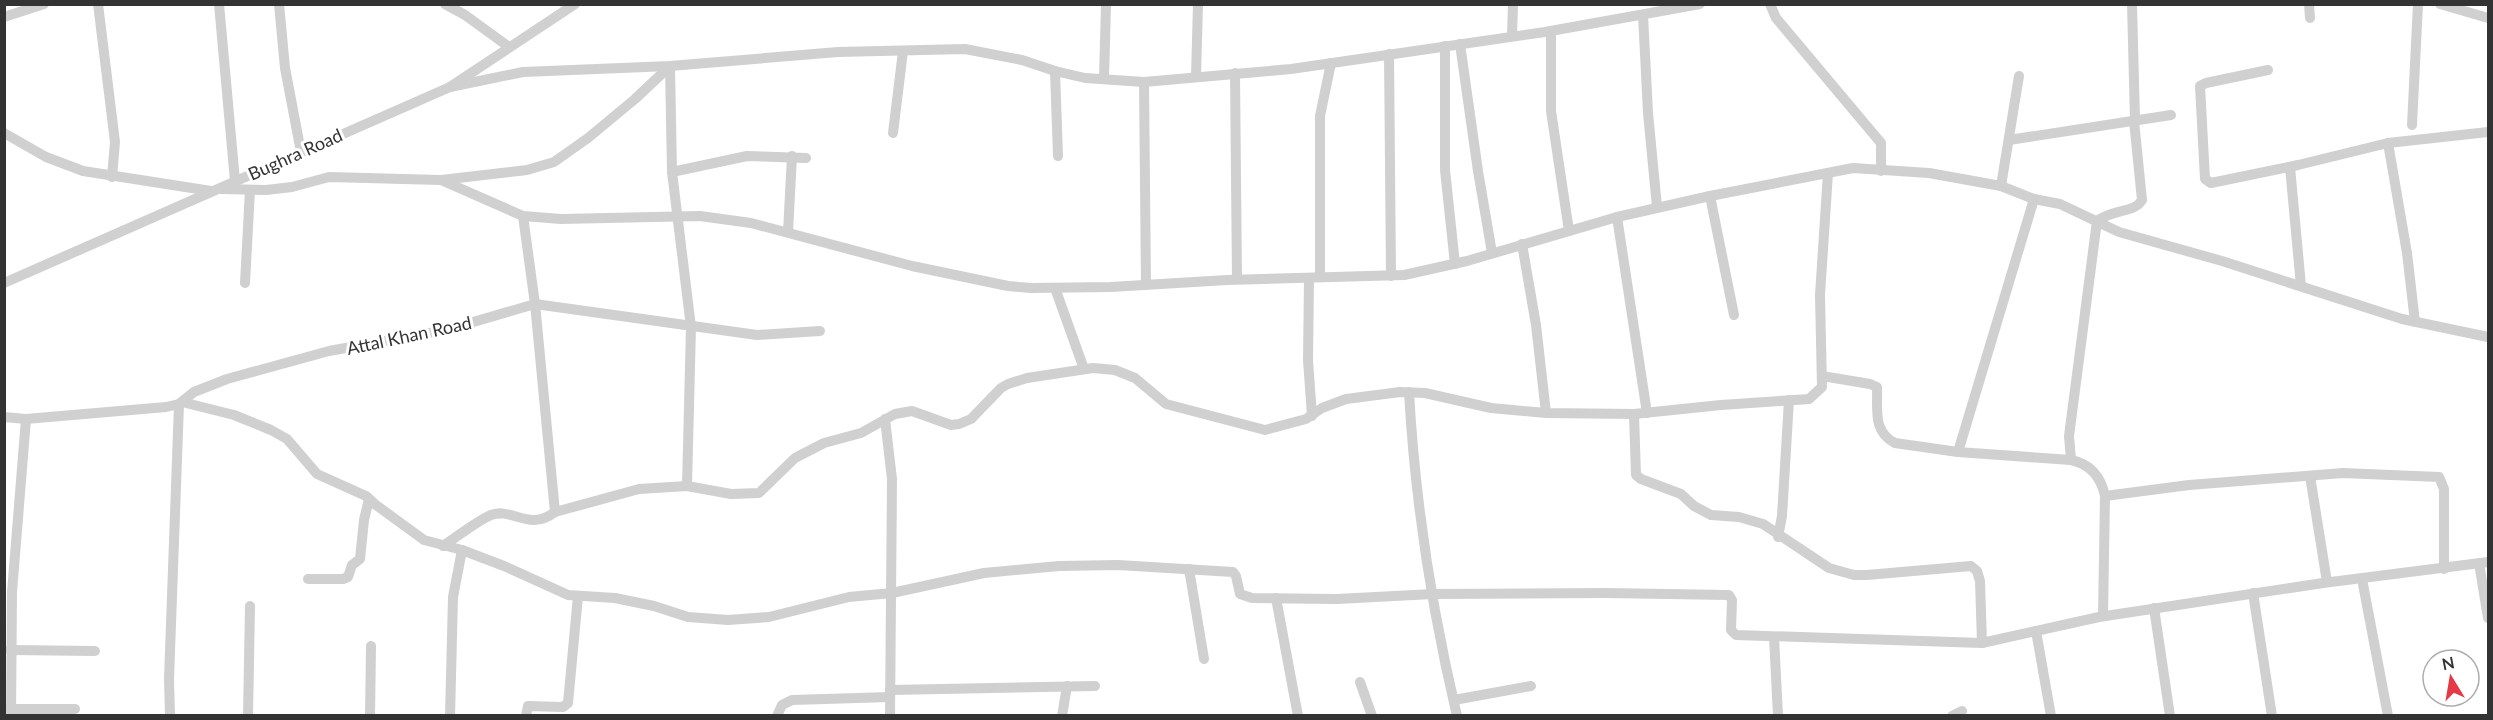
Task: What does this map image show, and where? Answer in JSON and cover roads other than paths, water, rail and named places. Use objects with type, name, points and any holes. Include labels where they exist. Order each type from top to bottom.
[{"type":"street","points":[[4,17],[44,4]]},
{"type":"street","points":[[98,4],[115,142],[112,177]]},
{"type":"street","points":[[219,4],[235,181]]},
{"type":"street","points":[[279,4],[285,68],[301,152]]},
{"type":"street","points":[[445,4],[509,46]]},
{"type":"street","name":"Bughra Road","points":[[6,283],[450,87],[575,4]]},
{"type":"street","points":[[1104,79],[1106,4]]},
{"type":"street","points":[[1196,76],[1198,4]]},
{"type":"street","points":[[1512,36],[1513,4]]},
{"type":"street","points":[[450,87],[523,72],[670,66],[838,52],[966,49],[1022,60],[1085,78],[1144,82],[1331,63],[1551,31],[1643,15],[1678,6],[1700,4]]},
{"type":"street","points":[[1770,4],[1776,18],[1881,143],[1881,171]]},
{"type":"street","points":[[2097,221],[2113,212],[2134,208],[2142,200],[2135,120],[2132,4]]},
{"type":"street","points":[[2309,4],[2310,18]]},
{"type":"street","points":[[2412,125],[2418,4]]},
{"type":"street","points":[[2440,4],[2488,18]]},
{"type":"street","points":[[1643,15],[1648,113],[1658,207]]},
{"type":"street","points":[[1551,31],[1551,111],[1569,231]]},
{"type":"street","points":[[1460,44],[1492,253]]},
{"type":"street","points":[[1445,46],[1445,170],[1455,264]]},
{"type":"street","points":[[893,133],[903,51]]},
{"type":"street","points":[[1389,54],[1391,276]]},
{"type":"street","points":[[1312,416],[1308,360],[1314,278],[1320,116],[1331,63]]},
{"type":"street","points":[[5,134],[64,165],[112,177],[214,190],[292,187],[329,177],[441,180],[527,170],[554,162],[635,99],[670,66]]},
{"type":"street","points":[[670,66],[672,172],[691,327],[687,486]]},
{"type":"street","points":[[2268,70],[2200,86],[2205,179],[2211,183],[2290,167],[2388,143],[2488,132]]},
{"type":"street","points":[[1055,71],[1058,156]]},
{"type":"street","points":[[1235,73],[1237,279]]},
{"type":"street","points":[[2001,186],[2019,76]]},
{"type":"street","points":[[1144,82],[1146,285]]},
{"type":"street","points":[[2009,140],[2171,115]]},
{"type":"street","points":[[2388,143],[2407,253],[2415,322]]},
{"type":"street","points":[[672,172],[747,156],[806,158]]},
{"type":"street","points":[[788,232],[792,156]]},
{"type":"street","points":[[2290,167],[2301,286]]},
{"type":"street","points":[[441,180],[524,216],[561,219],[700,216],[751,223],[912,266],[1008,286],[1055,288],[1237,279],[1404,275],[1455,264],[1658,207],[1853,168],[1929,173],[2001,186],[2034,199],[2060,204],[2120,232],[2415,322],[2488,337]]},
{"type":"street","points":[[443,546],[491,515],[506,514],[524,520],[545,519],[555,512],[639,489],[687,486],[731,494],[759,493],[795,458],[824,443],[861,433],[895,414],[912,411],[951,425],[959,424],[971,419],[1001,388],[1008,384],[1027,378],[1084,369],[1115,370],[1136,378],[1166,404],[1265,430],[1297,422],[1312,416],[1322,408],[1352,398],[1409,392],[1425,393],[1491,408],[1546,413],[1634,414],[1809,399],[1822,387],[1821,295],[1828,173]]},
{"type":"street","points":[[245,283],[250,190]]},
{"type":"street","points":[[1710,196],[1734,315]]},
{"type":"street","points":[[1958,452],[2034,199]]},
{"type":"street","points":[[524,216],[555,512]]},
{"type":"street","points":[[1617,217],[1647,412]]},
{"type":"street","points":[[2071,460],[2068,436],[2097,221]]},
{"type":"street","points":[[1522,244],[1536,325],[1546,413]]},
{"type":"street","points":[[4,270],[6,283]]},
{"type":"street","points":[[1055,288],[1084,369]]},
{"type":"street","name":"Attal Khan Road","points":[[4,417],[26,418],[166,407],[180,403],[194,392],[227,378],[329,351],[446,330],[535,304],[757,335],[820,331]]},
{"type":"street","points":[[1822,376],[1877,387],[1878,424],[1887,439],[1905,446],[2071,460],[2082,462],[2093,471],[2103,483],[2105,496],[2103,616]]},
{"type":"street","points":[[1409,392],[1413,469],[1433,594],[1457,716]]},
{"type":"street","points":[[1778,537],[1782,516],[1789,400]]},
{"type":"street","points":[[170,716],[169,679],[180,403],[251,421],[271,430],[287,439],[317,474],[359,492],[424,540],[462,550],[563,592],[578,596],[615,598],[654,606],[688,617],[728,620],[791,613],[849,597],[891,593],[984,573],[1050,567],[1118,565],[1233,572],[1242,596],[1276,598],[1337,599],[1433,594],[1729,595],[1732,600],[1733,634],[1982,643],[2103,616],[2327,582],[2444,569],[2484,562],[2488,618]]},
{"type":"street","points":[[1634,414],[1636,475],[1681,494],[1702,511],[1762,524],[1778,537],[1829,568],[1854,575],[1971,566],[1977,571],[1980,581],[1982,643]]},
{"type":"street","points":[[26,418],[12,592],[11,712],[75,710]]},
{"type":"street","points":[[885,419],[892,479],[890,716]]},
{"type":"street","points":[[2105,496],[2189,484],[2343,473],[2439,477],[2444,489],[2444,569]]},
{"type":"street","points":[[2310,476],[2327,582]]},
{"type":"street","points":[[308,579],[348,577],[352,565],[360,559],[364,520],[369,499]]},
{"type":"street","points":[[450,716],[453,597],[462,550]]},
{"type":"street","points":[[1189,569],[1204,659]]},
{"type":"street","points":[[2362,579],[2388,716]]},
{"type":"street","points":[[2253,593],[2272,716]]},
{"type":"street","points":[[526,716],[528,706],[564,707],[568,703],[578,596]]},
{"type":"street","points":[[1276,598],[1298,716]]},
{"type":"street","points":[[248,716],[250,606]]},
{"type":"street","points":[[2154,608],[2170,716]]},
{"type":"street","points":[[2036,631],[2051,716]]},
{"type":"street","points":[[1774,637],[1778,716]]},
{"type":"street","points":[[370,716],[371,646]]},
{"type":"street","points":[[10,650],[95,651]]},
{"type":"street","points":[[1360,682],[1372,716]]},
{"type":"street","points":[[1062,716],[1067,686]]},
{"type":"street","points":[[777,716],[782,705],[792,700],[890,693],[1095,686]]},
{"type":"street","points":[[1454,700],[1531,686]]}]
